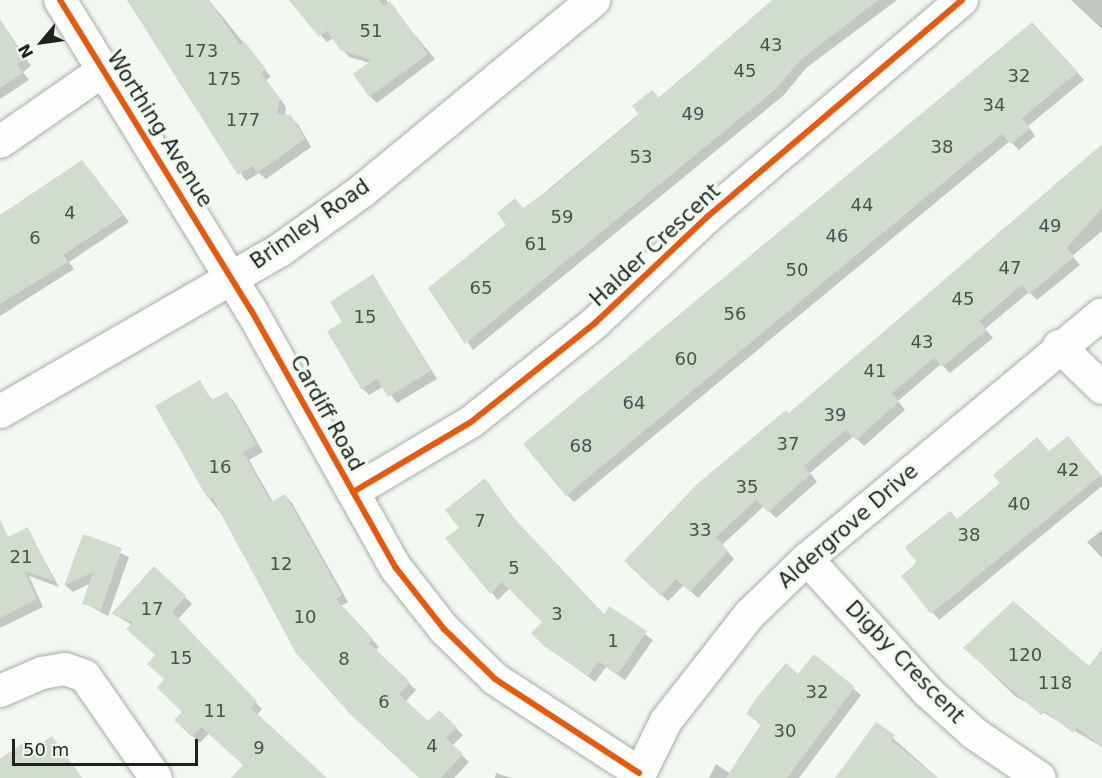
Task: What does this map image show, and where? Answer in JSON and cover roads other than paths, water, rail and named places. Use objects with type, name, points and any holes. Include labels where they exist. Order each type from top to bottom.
[{"type":"main road","name":"Brimley Road","points":[[0,411],[279,250],[361,190],[593,0]]},
{"type":"street","name":"Worthing Avenue","points":[[60,0],[230,277]]},
{"type":"street","name":"Halder Crescent","points":[[353,492],[471,422],[595,323],[707,218],[963,0]]},
{"type":"street","points":[[0,142],[104,70]]},
{"type":"street","name":"Cardiff Road","points":[[230,277],[396,568],[452,638],[530,704],[638,776]]},
{"type":"street","name":"Aldergrove Drive","points":[[638,776],[666,721],[748,615],[807,559],[1059,346],[1102,314]]},
{"type":"street","points":[[1059,346],[1102,388]]},
{"type":"street","name":"Digby Crescent","points":[[807,559],[928,692],[975,734],[1040,778]]},
{"type":"street","points":[[0,691],[42,674],[65,669],[85,676],[156,778]]}]
